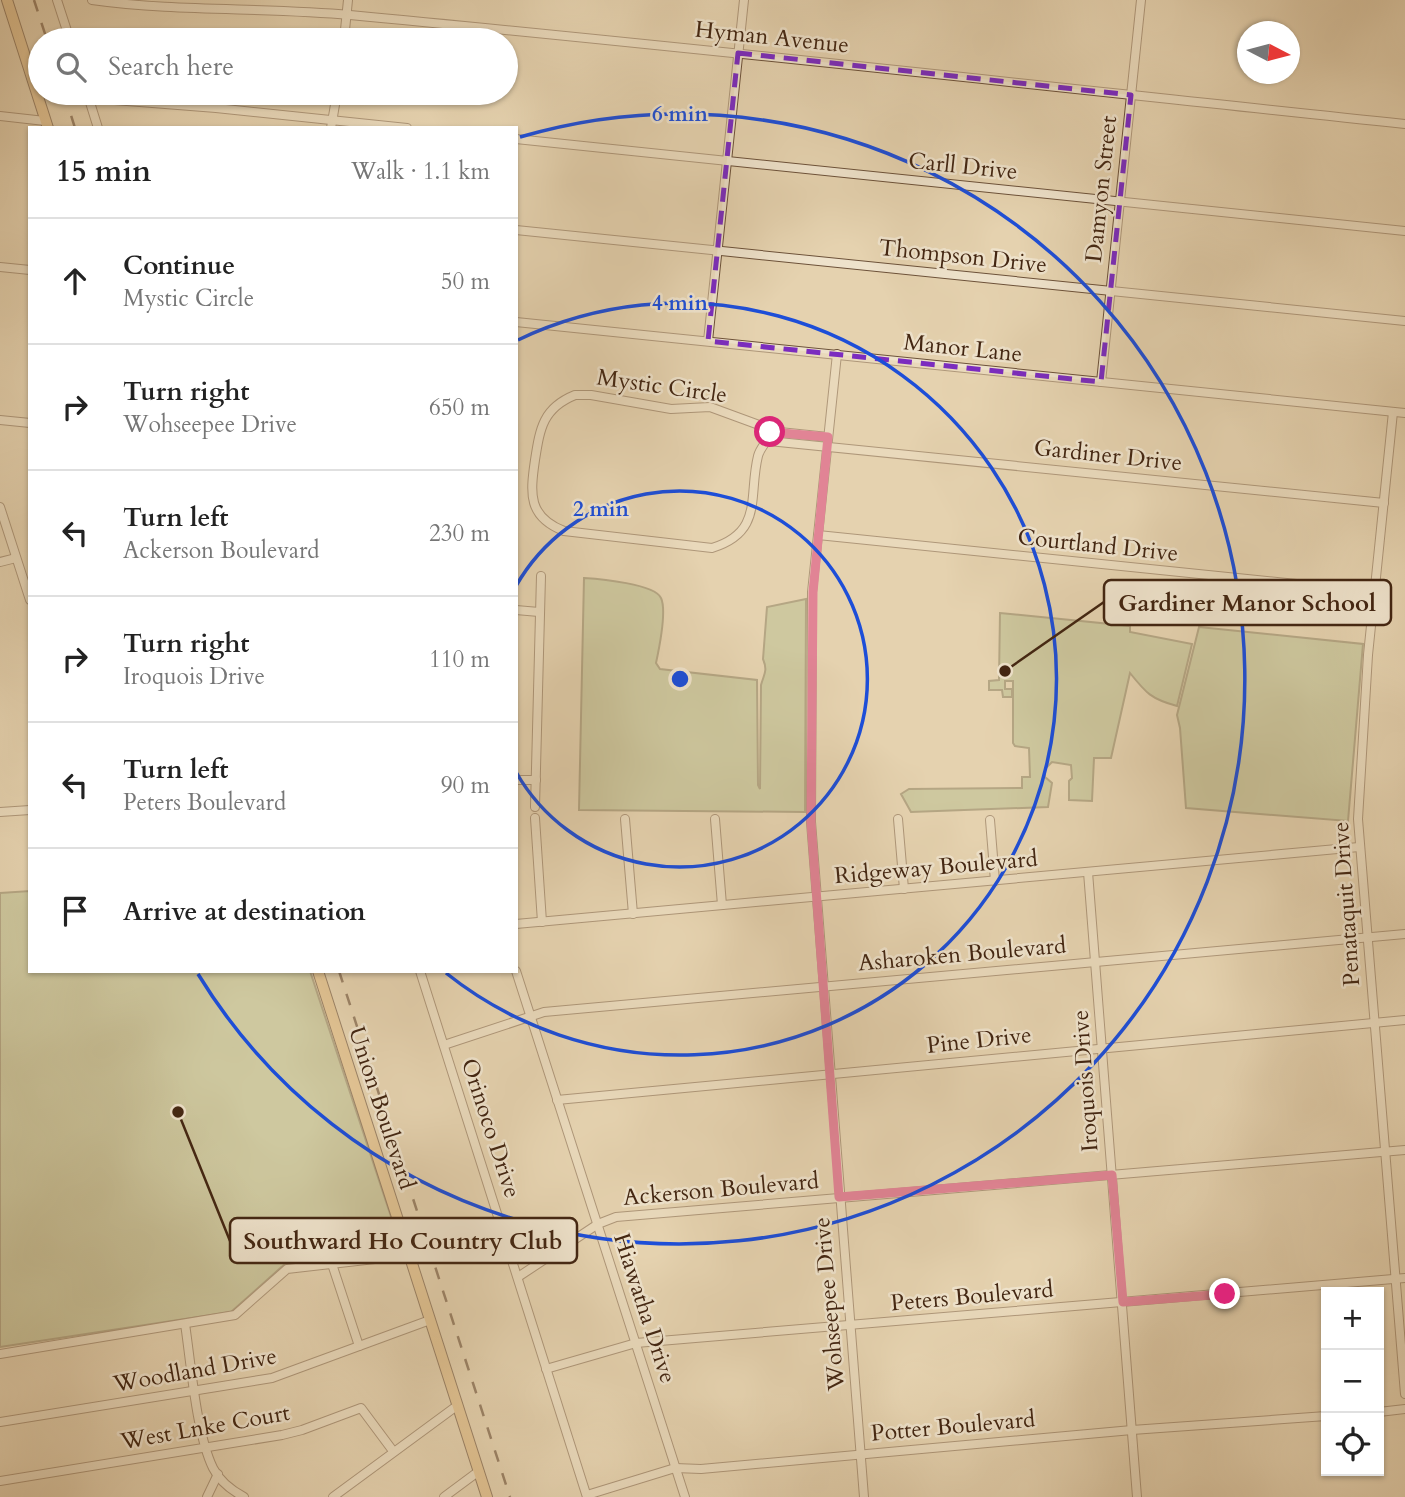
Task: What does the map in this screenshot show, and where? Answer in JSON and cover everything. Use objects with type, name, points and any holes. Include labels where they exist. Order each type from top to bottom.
[{"type":"main road","points":[[7,0],[28,65]]},
{"type":"main road","points":[[41,105],[47,124]]},
{"type":"main road","name":"Union Boulevard","points":[[319,973],[487,1497]]},
{"type":"street","points":[[57,0],[66,28]]},
{"type":"street","name":"Hyman Avenue","points":[[92,0],[133,6],[346,15],[462,28]]},
{"type":"street","points":[[345,28],[348,0]]},
{"type":"street","points":[[708,341],[744,0]]},
{"type":"street","name":"Damyon Street","points":[[1101,382],[1141,0]]},
{"type":"street","name":"Hyman Avenue","points":[[518,33],[738,53],[1405,124]]},
{"type":"street","points":[[91,105],[97,126]]},
{"type":"street","points":[[172,105],[369,126]]},
{"type":"street","points":[[331,124],[335,105]]},
{"type":"street","points":[[0,116],[47,124]]},
{"type":"street","name":"Carll Drive","points":[[518,139],[1405,231]]},
{"type":"street","name":"Thompson Drive","points":[[518,230],[1405,321]]},
{"type":"street","points":[[0,267],[28,270]]},
{"type":"street","name":"Manor Lane","points":[[518,321],[1405,413]]},
{"type":"street","name":"Wohseepee Drive","points":[[837,354],[813,592],[811,822],[864,1497]]},
{"type":"street","name":"Mystic Circle","points":[[770,436],[759,453],[751,513],[746,525],[738,536],[726,544],[712,548],[564,531],[548,525],[533,501],[531,488],[542,423],[560,401],[575,395],[591,395],[671,409],[710,407],[760,425],[770,436],[828,441]]},
{"type":"street","name":"Penataquit Drive","points":[[1393,412],[1368,654],[1359,847],[1405,1394]]},
{"type":"street","points":[[0,420],[28,423]]},
{"type":"street","name":"Gardiner Drive","points":[[828,441],[1384,502]]},
{"type":"street","points":[[0,507],[28,594]]},
{"type":"street","name":"Courtland Drive","points":[[817,535],[1375,592]]},
{"type":"street","points":[[0,562],[16,558]]},
{"type":"street","points":[[535,807],[541,576]]},
{"type":"street","points":[[518,610],[539,612]]},
{"type":"street","points":[[518,780],[536,780]]},
{"type":"street","points":[[0,812],[28,810]]},
{"type":"street","points":[[535,818],[542,922]]},
{"type":"street","points":[[625,818],[633,914]]},
{"type":"street","points":[[715,819],[722,905]]},
{"type":"street","points":[[898,819],[904,889]]},
{"type":"street","points":[[990,820],[995,881]]},
{"type":"street","name":"Ridgeway Boulevard","points":[[518,924],[1359,847]]},
{"type":"street","name":"Iroquois Drive","points":[[1088,872],[1138,1497]]},
{"type":"street","name":"Asharoken Boulevard","points":[[444,1045],[544,1012],[1405,934]]},
{"type":"street","name":"Orinoco Drive","points":[[421,973],[587,1496]]},
{"type":"street","name":"Hiawatha Drive","points":[[517,973],[685,1497]]},
{"type":"street","name":"Pine Drive","points":[[557,1100],[1405,1020]]},
{"type":"street","name":"Ackerson Boulevard","points":[[518,1277],[598,1224],[616,1217],[1405,1150]]},
{"type":"street","name":"Woodland Drive","points":[[0,1354],[235,1315],[287,1269],[410,1255]]},
{"type":"street","points":[[332,1265],[359,1346]]},
{"type":"street","name":"Peters Boulevard","points":[[546,1368],[636,1343],[1405,1278]]},
{"type":"street","name":"Woodland Drive","points":[[0,1422],[272,1378],[430,1320]]},
{"type":"street","points":[[185,1324],[207,1448],[218,1474],[228,1488],[244,1497]]},
{"type":"street","points":[[333,1497],[458,1405]]},
{"type":"street","name":"West Lnke Court","points":[[0,1480],[207,1448],[302,1430],[361,1408],[393,1451]]},
{"type":"street","points":[[1384,1411],[1405,1409]]},
{"type":"street","name":"Potter Boulevard","points":[[587,1496],[675,1468],[1321,1416]]},
{"type":"street","points":[[444,1497],[479,1471]]},
{"type":"street","points":[[207,1497],[218,1474]]},
{"type":"highlighted area","points":[[738,53],[1131,95],[1101,382],[708,341]]},
{"type":"green space","points":[[584,578],[614,581],[657,593],[663,604],[656,663],[660,669],[757,680],[760,789],[761,685],[765,670],[763,659],[767,607],[806,599],[805,812],[579,810]]},
{"type":"green space","points":[[1000,613],[1130,626],[1130,632],[1192,644],[1177,706],[1150,694],[1130,673],[1111,758],[1094,758],[1092,801],[1069,800],[1071,765],[1052,762],[1045,769],[1045,777],[1052,783],[1048,807],[911,812],[901,794],[909,789],[1022,788],[1022,777],[1030,777],[1029,748],[1015,746],[1013,743],[1013,681],[1005,681],[1005,689],[1012,689],[1012,697],[1003,697],[1002,690],[989,690],[989,681],[999,680]]},
{"type":"green space","points":[[1199,627],[1363,644],[1348,821],[1186,808],[1177,715]]},
{"type":"green space","points":[[28,891],[28,973],[311,973],[403,1253],[286,1263],[231,1312],[0,1347],[0,893]]},
{"type":"railway","points":[[34,0],[43,28]]},
{"type":"railway","points":[[68,105],[74,126]]},
{"type":"railway","points":[[340,973],[510,1497]]},
{"type":"place","name":"Gardiner Manor School","points":[[1005,671]]},
{"type":"place","name":"Southward Ho Country Club","points":[[178,1112]]},
{"type":"route","points":[[770,432],[828,437],[813,592],[811,822],[839,1197],[1112,1175],[1123,1302],[1225,1294]]}]
